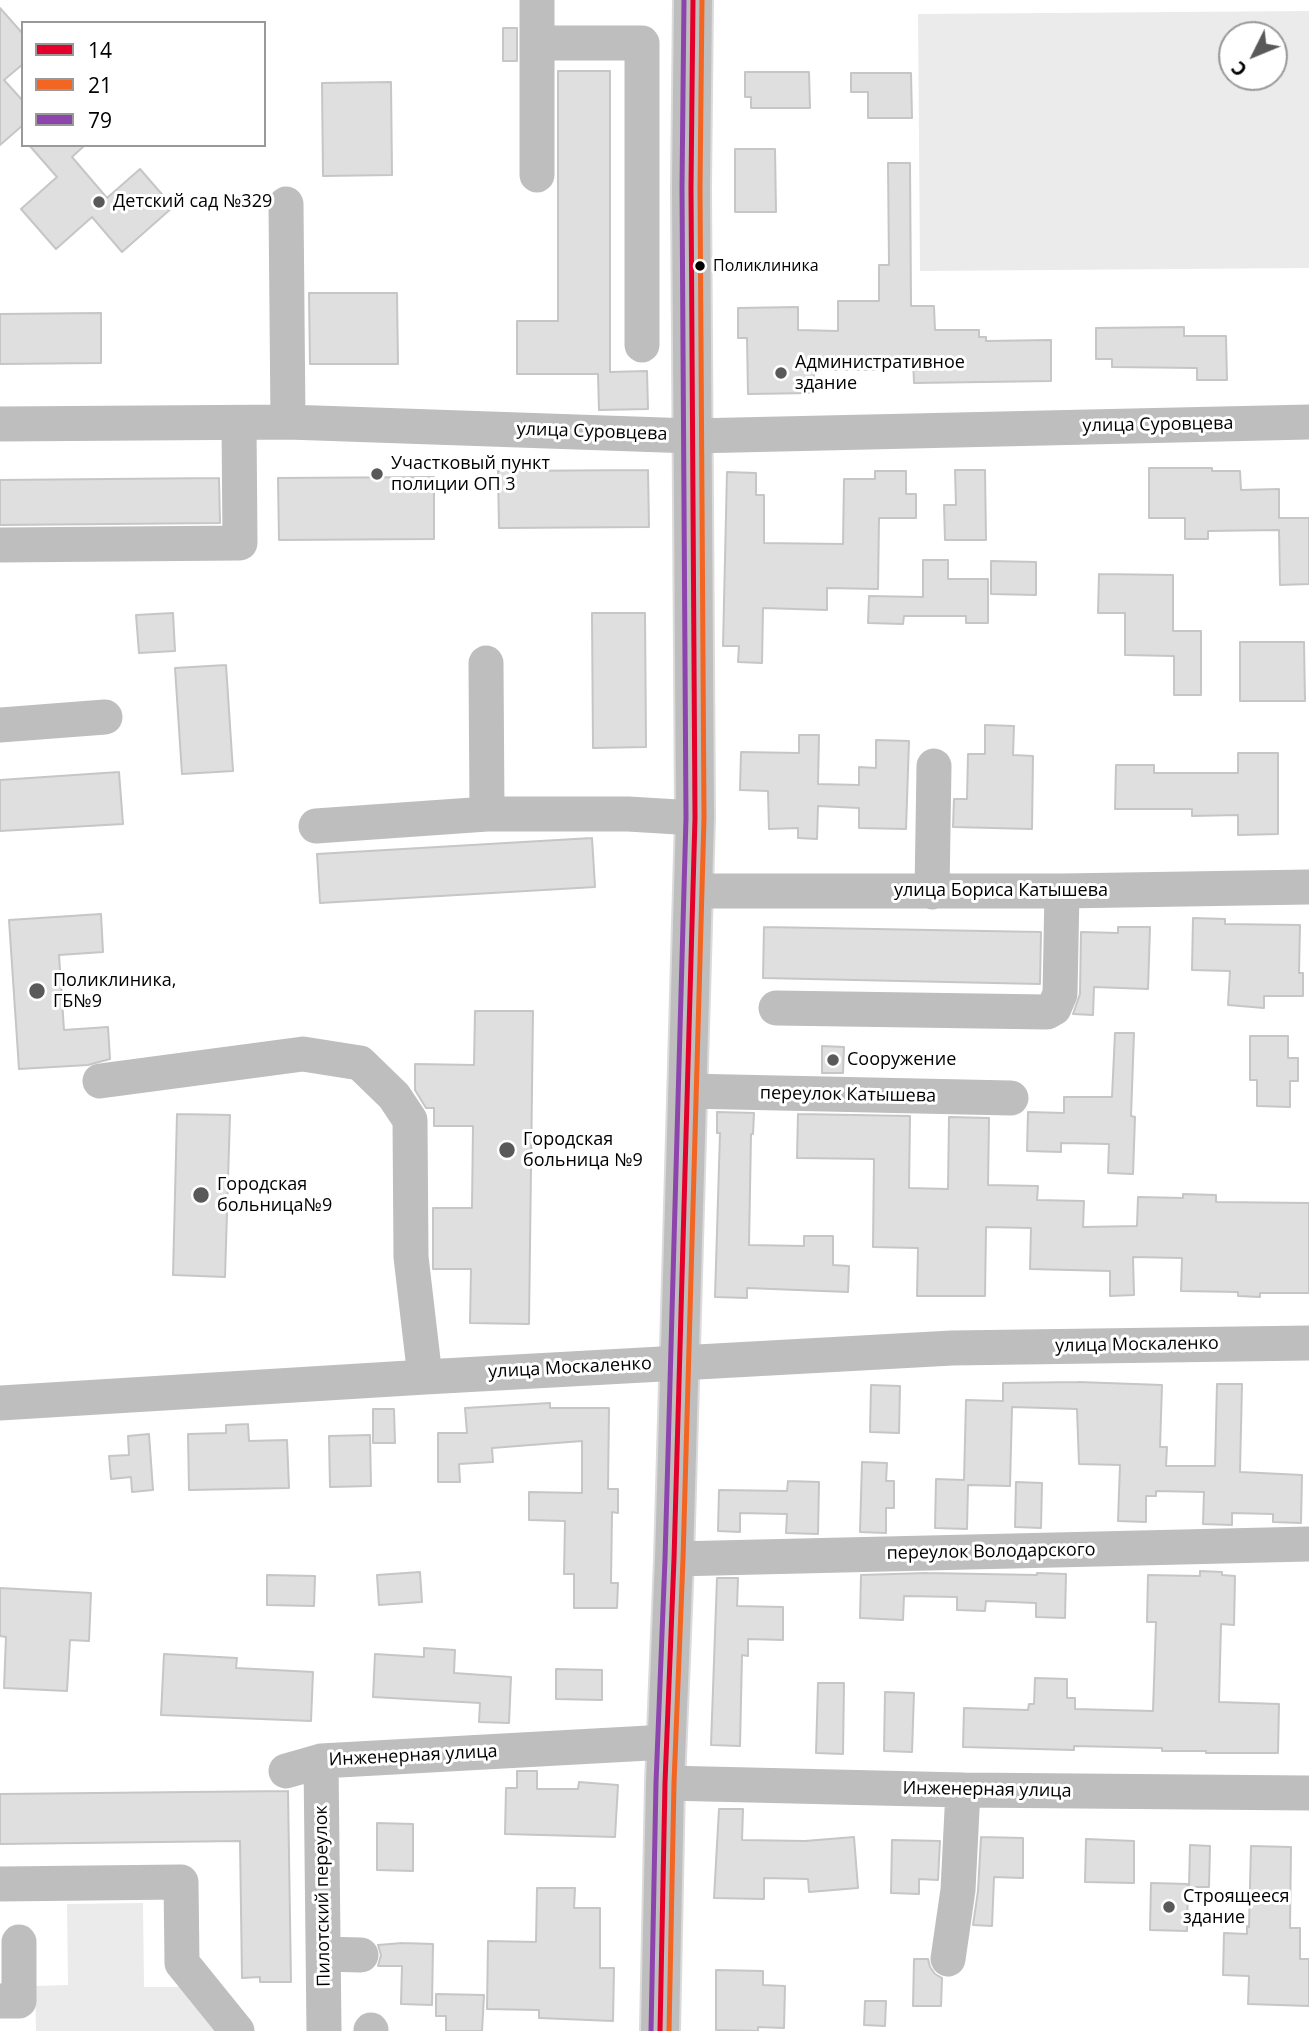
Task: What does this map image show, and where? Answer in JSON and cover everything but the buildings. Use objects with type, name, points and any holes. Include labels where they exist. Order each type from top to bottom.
[{"type":"main road","points":[[660,2031],[665,1783],[694,891],[691,188],[693,0]]},
{"type":"street","points":[[537,0],[537,175]]},
{"type":"street","points":[[537,43],[642,43],[642,345]]},
{"type":"street","points":[[642,63],[692,63]]},
{"type":"street","points":[[642,188],[691,188]]},
{"type":"street","points":[[286,204],[288,422]]},
{"type":"street","points":[[0,545],[240,543],[239,422]]},
{"type":"street","name":"улица Суровцева","points":[[0,424],[288,422],[692,436],[1309,422]]},
{"type":"street","points":[[485,663],[487,814]]},
{"type":"street","points":[[0,725],[105,717]]},
{"type":"street","points":[[932,892],[934,766]]},
{"type":"street","points":[[316,826],[487,814],[628,814],[695,818]]},
{"type":"street","name":"улица Бориса Катышева","points":[[694,891],[932,892],[1309,887]]},
{"type":"street","points":[[776,1008],[1047,1012],[1054,1008],[1060,995],[1062,891]]},
{"type":"street","points":[[100,1081],[303,1054],[360,1063],[394,1096],[410,1121],[411,1257],[425,1377]]},
{"type":"street","name":"переулок Катышева","points":[[686,1091],[1011,1098]]},
{"type":"street","name":"улица Москаленко","points":[[0,1403],[952,1348],[1309,1343]]},
{"type":"street","name":"переулок Володарского","points":[[674,1559],[1309,1544]]},
{"type":"street","name":"Инженерная улица","points":[[286,1771],[321,1761],[667,1742]]},
{"type":"street","name":"Пилотский переулок","points":[[321,1761],[324,2031]]},
{"type":"street","name":"Инженерная улица","points":[[665,1783],[963,1790],[1309,1793]]},
{"type":"street","points":[[948,1959],[958,1890],[963,1790]]},
{"type":"street","points":[[0,1884],[181,1882],[182,1963],[237,2031]]},
{"type":"street","points":[[0,2001],[19,2001],[19,1942]]},
{"type":"street","points":[[324,1954],[361,1955]]},
{"type":"shaded area","points":[[1309,11],[1309,268],[920,271],[918,14]]},
{"type":"shaded area","points":[[143,1903],[144,1987],[180,1987],[216,2031],[36,2031],[35,1986],[68,1985],[67,1904]]},
{"type":"transit line","name":"79","points":[[651,2031],[656,1783],[686,818],[682,188],[684,0]]},
{"type":"transit line","name":"14","points":[[660,2031],[665,1783],[695,818],[691,188],[693,0]]},
{"type":"transit line","name":"21","points":[[669,2031],[674,1783],[704,818],[700,188],[702,0]]},
{"type":"place","name":"Детский сад №329","points":[[99,202]]},
{"type":"place","name":"Поликлиника","points":[[700,266]]},
{"type":"place","name":"Административное здание","points":[[781,373]]},
{"type":"place","name":"Участковый пункт полиции ОП 3","points":[[377,474]]},
{"type":"place","name":"Поликлиника, ГБ№9","points":[[37,991]]},
{"type":"place","name":"Сооружение","points":[[833,1060]]},
{"type":"place","name":"Городская больница №9","points":[[507,1150]]},
{"type":"place","name":"Городская больница№9","points":[[201,1195]]},
{"type":"place","name":"Строящееся здание","points":[[1169,1907]]}]
